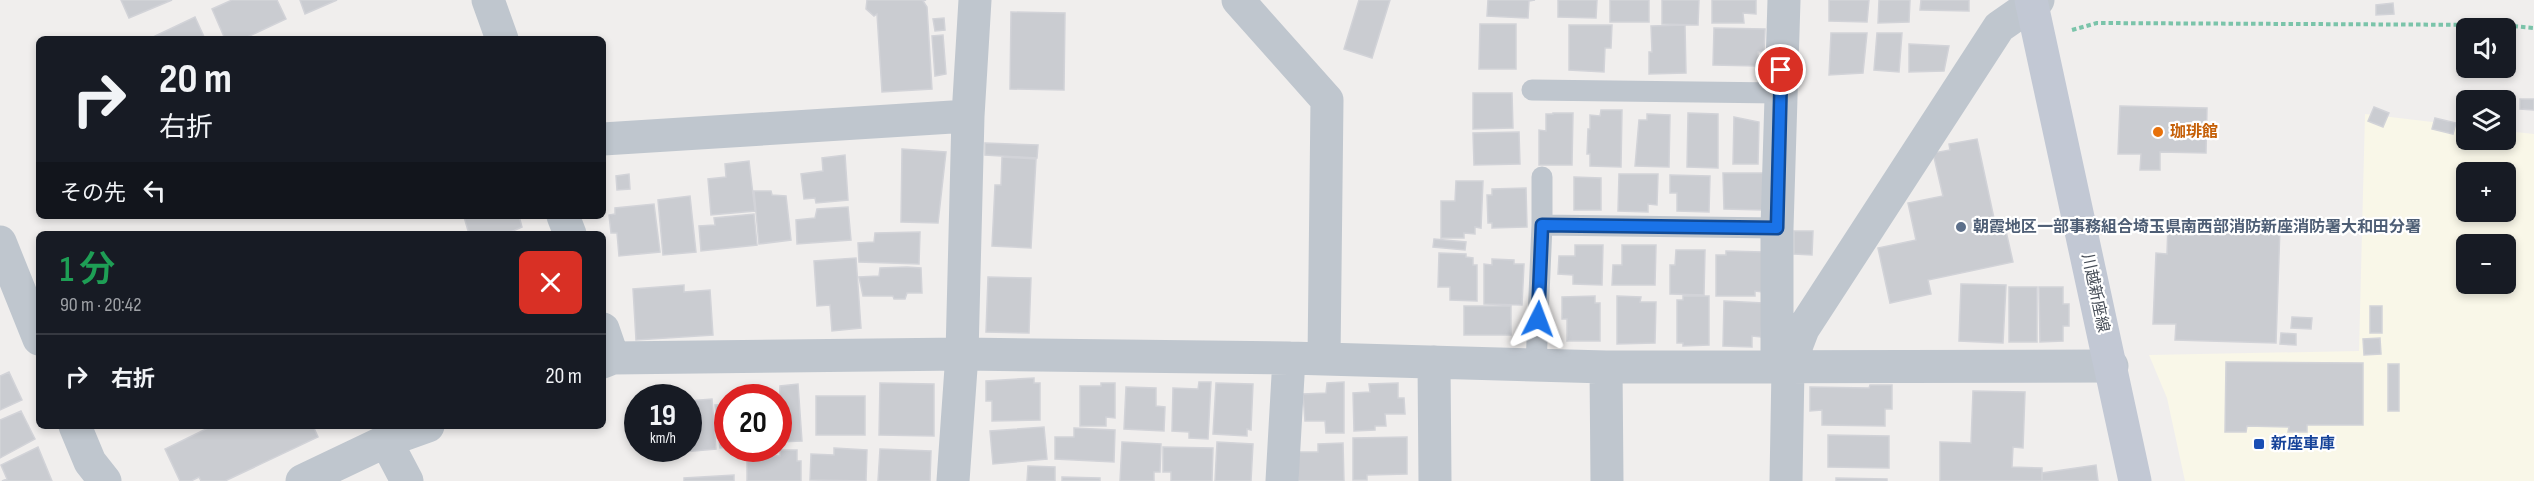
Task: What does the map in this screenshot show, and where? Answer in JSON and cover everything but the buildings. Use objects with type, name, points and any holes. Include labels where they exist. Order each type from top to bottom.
[{"type":"main road","name":"川越新座線","points":[[2034,1],[2039,39],[2112,366],[2135,481]]},
{"type":"street","points":[[488,0],[501,36]]},
{"type":"street","points":[[953,481],[962,354],[968,116],[975,0]]},
{"type":"street","points":[[1238,0],[1327,100],[1324,359]]},
{"type":"street","points":[[1784,0],[1777,228],[1786,481]]},
{"type":"street","points":[[1782,368],[1803,329],[1999,27],[2034,1]]},
{"type":"street","points":[[606,139],[968,116]]},
{"type":"street","points":[[0,242],[36,332]]},
{"type":"street","points":[[606,350],[1289,358],[1606,367],[2112,366]]},
{"type":"street","points":[[1281,481],[1289,358]]},
{"type":"street","points":[[1434,363],[1435,481]]},
{"type":"street","points":[[1606,367],[1607,481]]},
{"type":"street","points":[[76,429],[90,462],[105,481]]},
{"type":"street","points":[[302,481],[386,441],[420,429]]},
{"type":"street","points":[[386,441],[407,481]]},
{"type":"lane","points":[[1533,90],[1781,93]]},
{"type":"lane","points":[[1536,365],[1542,177]]},
{"type":"lane","points":[[1542,225],[1777,228]]},
{"type":"path","points":[[2039,39],[2097,23],[2500,25],[2534,28]]},
{"type":"shaded area","points":[[2365,114],[2456,125],[2456,150],[2516,150],[2516,132],[2534,134],[2534,481],[2185,481],[2167,398],[2149,355],[2359,351]]},
{"type":"place","name":"珈琲館","points":[[2158,132]]},
{"type":"place","name":"朝霞地区一部事務組合埼玉県南西部消防新座消防署大和田分署","points":[[1961,227]]},
{"type":"place","name":"新座車庫","points":[[2259,444]]},
{"type":"route","points":[[1538,319],[1542,225],[1777,228],[1781,70]]}]
